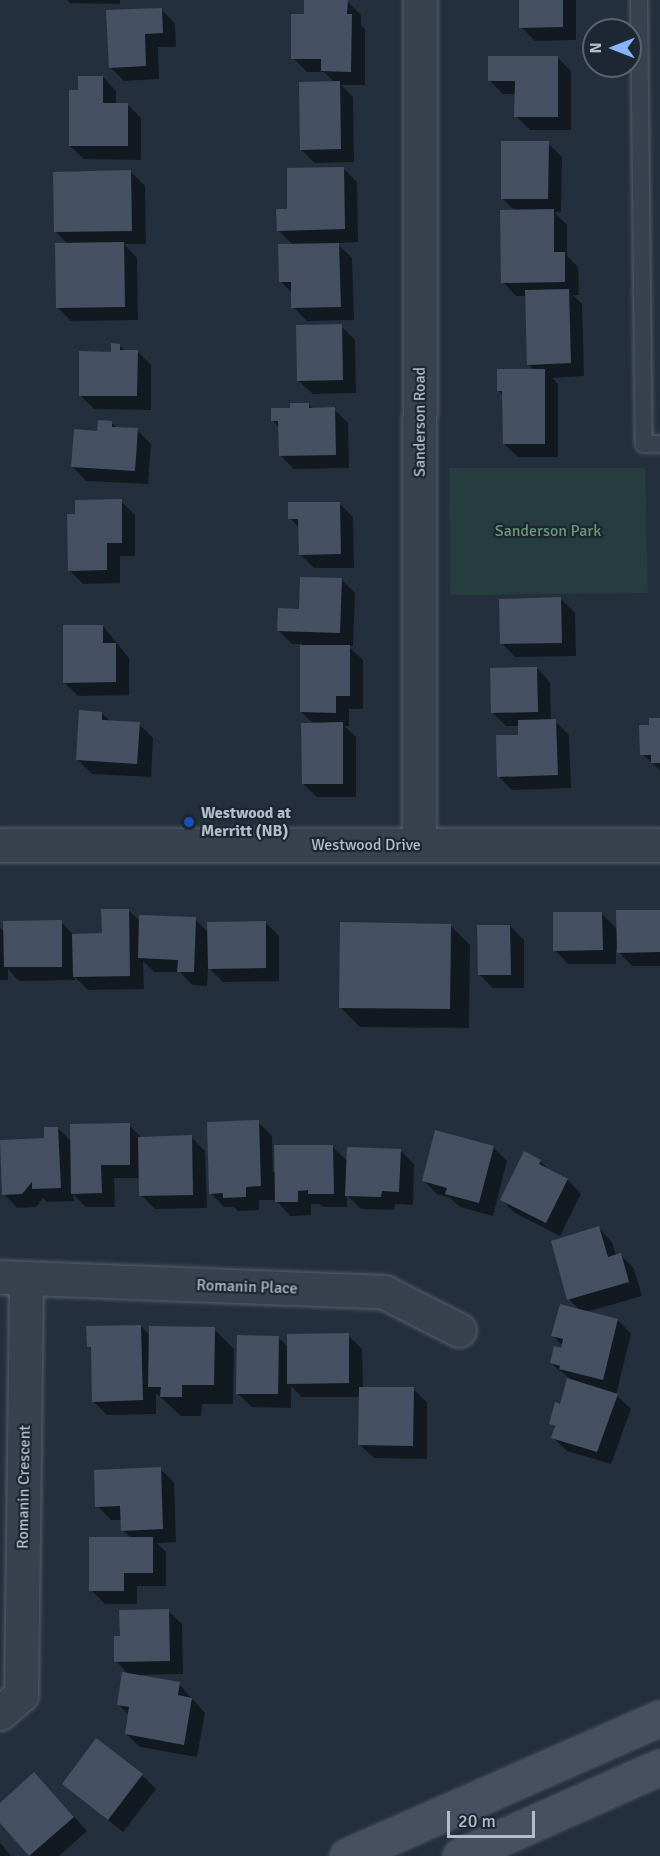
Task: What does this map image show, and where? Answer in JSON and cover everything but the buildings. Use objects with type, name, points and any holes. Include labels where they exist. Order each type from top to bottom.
[{"type":"main road","points":[[347,1856],[660,1718]]},
{"type":"main road","points":[[460,1856],[660,1767]]},
{"type":"street","name":"Sanderson Road","points":[[419,845],[420,0]]},
{"type":"street","name":"Westwood Drive","points":[[0,844],[660,845]]},
{"type":"street","name":"Romanin Place","points":[[13,1278],[384,1292],[459,1329]]},
{"type":"street","name":"Romanin Crescent","points":[[0,1713],[21,1695],[13,1278]]},
{"type":"lane","points":[[639,0],[644,444],[660,444]]},
{"type":"green space","name":"Sanderson Park","points":[[449,468],[645,468],[648,593],[450,595]]},
{"type":"place","name":"Westwood at Merritt (NB)","points":[[189,822]]}]
